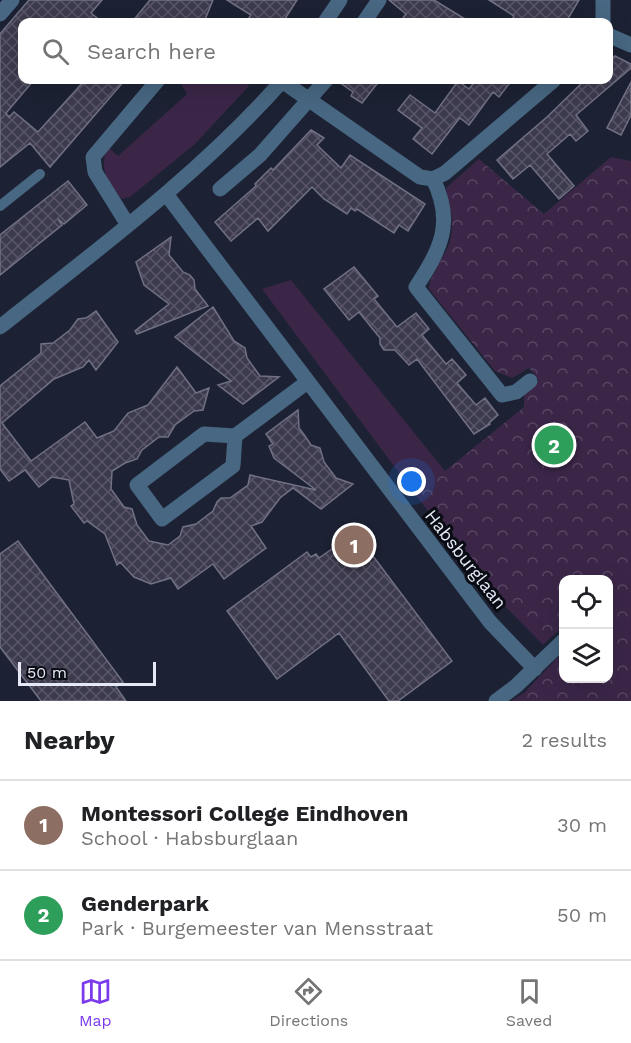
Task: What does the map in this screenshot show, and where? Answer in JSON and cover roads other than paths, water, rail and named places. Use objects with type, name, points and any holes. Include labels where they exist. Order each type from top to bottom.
[{"type":"street","points":[[0,14],[12,0]]},
{"type":"street","points":[[328,18],[339,0]]},
{"type":"street","points":[[367,18],[379,0]]},
{"type":"street","points":[[603,0],[603,18]]},
{"type":"street","points":[[613,37],[631,45]]},
{"type":"street","points":[[129,225],[95,172],[93,157],[98,148],[154,84]]},
{"type":"street","points":[[0,327],[166,194],[228,139],[274,84]]},
{"type":"street","points":[[280,84],[309,100],[420,177],[433,179],[445,173],[549,84]]},
{"type":"street","points":[[220,189],[260,155],[323,84]]},
{"type":"street","points":[[433,179],[444,230],[436,256],[416,287],[502,394],[516,392],[530,381]]},
{"type":"street","name":"Habsburglaan","points":[[166,194],[306,383],[490,622],[535,669]]},
{"type":"street","points":[[235,436],[233,465],[162,519],[137,484],[204,434],[235,436],[306,383]]},
{"type":"street","points":[[496,701],[535,669],[559,645]]},
{"type":"lane","points":[[0,206],[40,174]]},
{"type":"place","name":"Genderpark","points":[[554,445]]},
{"type":"place","name":"Montessori College Eindhoven","points":[[354,545]]}]
